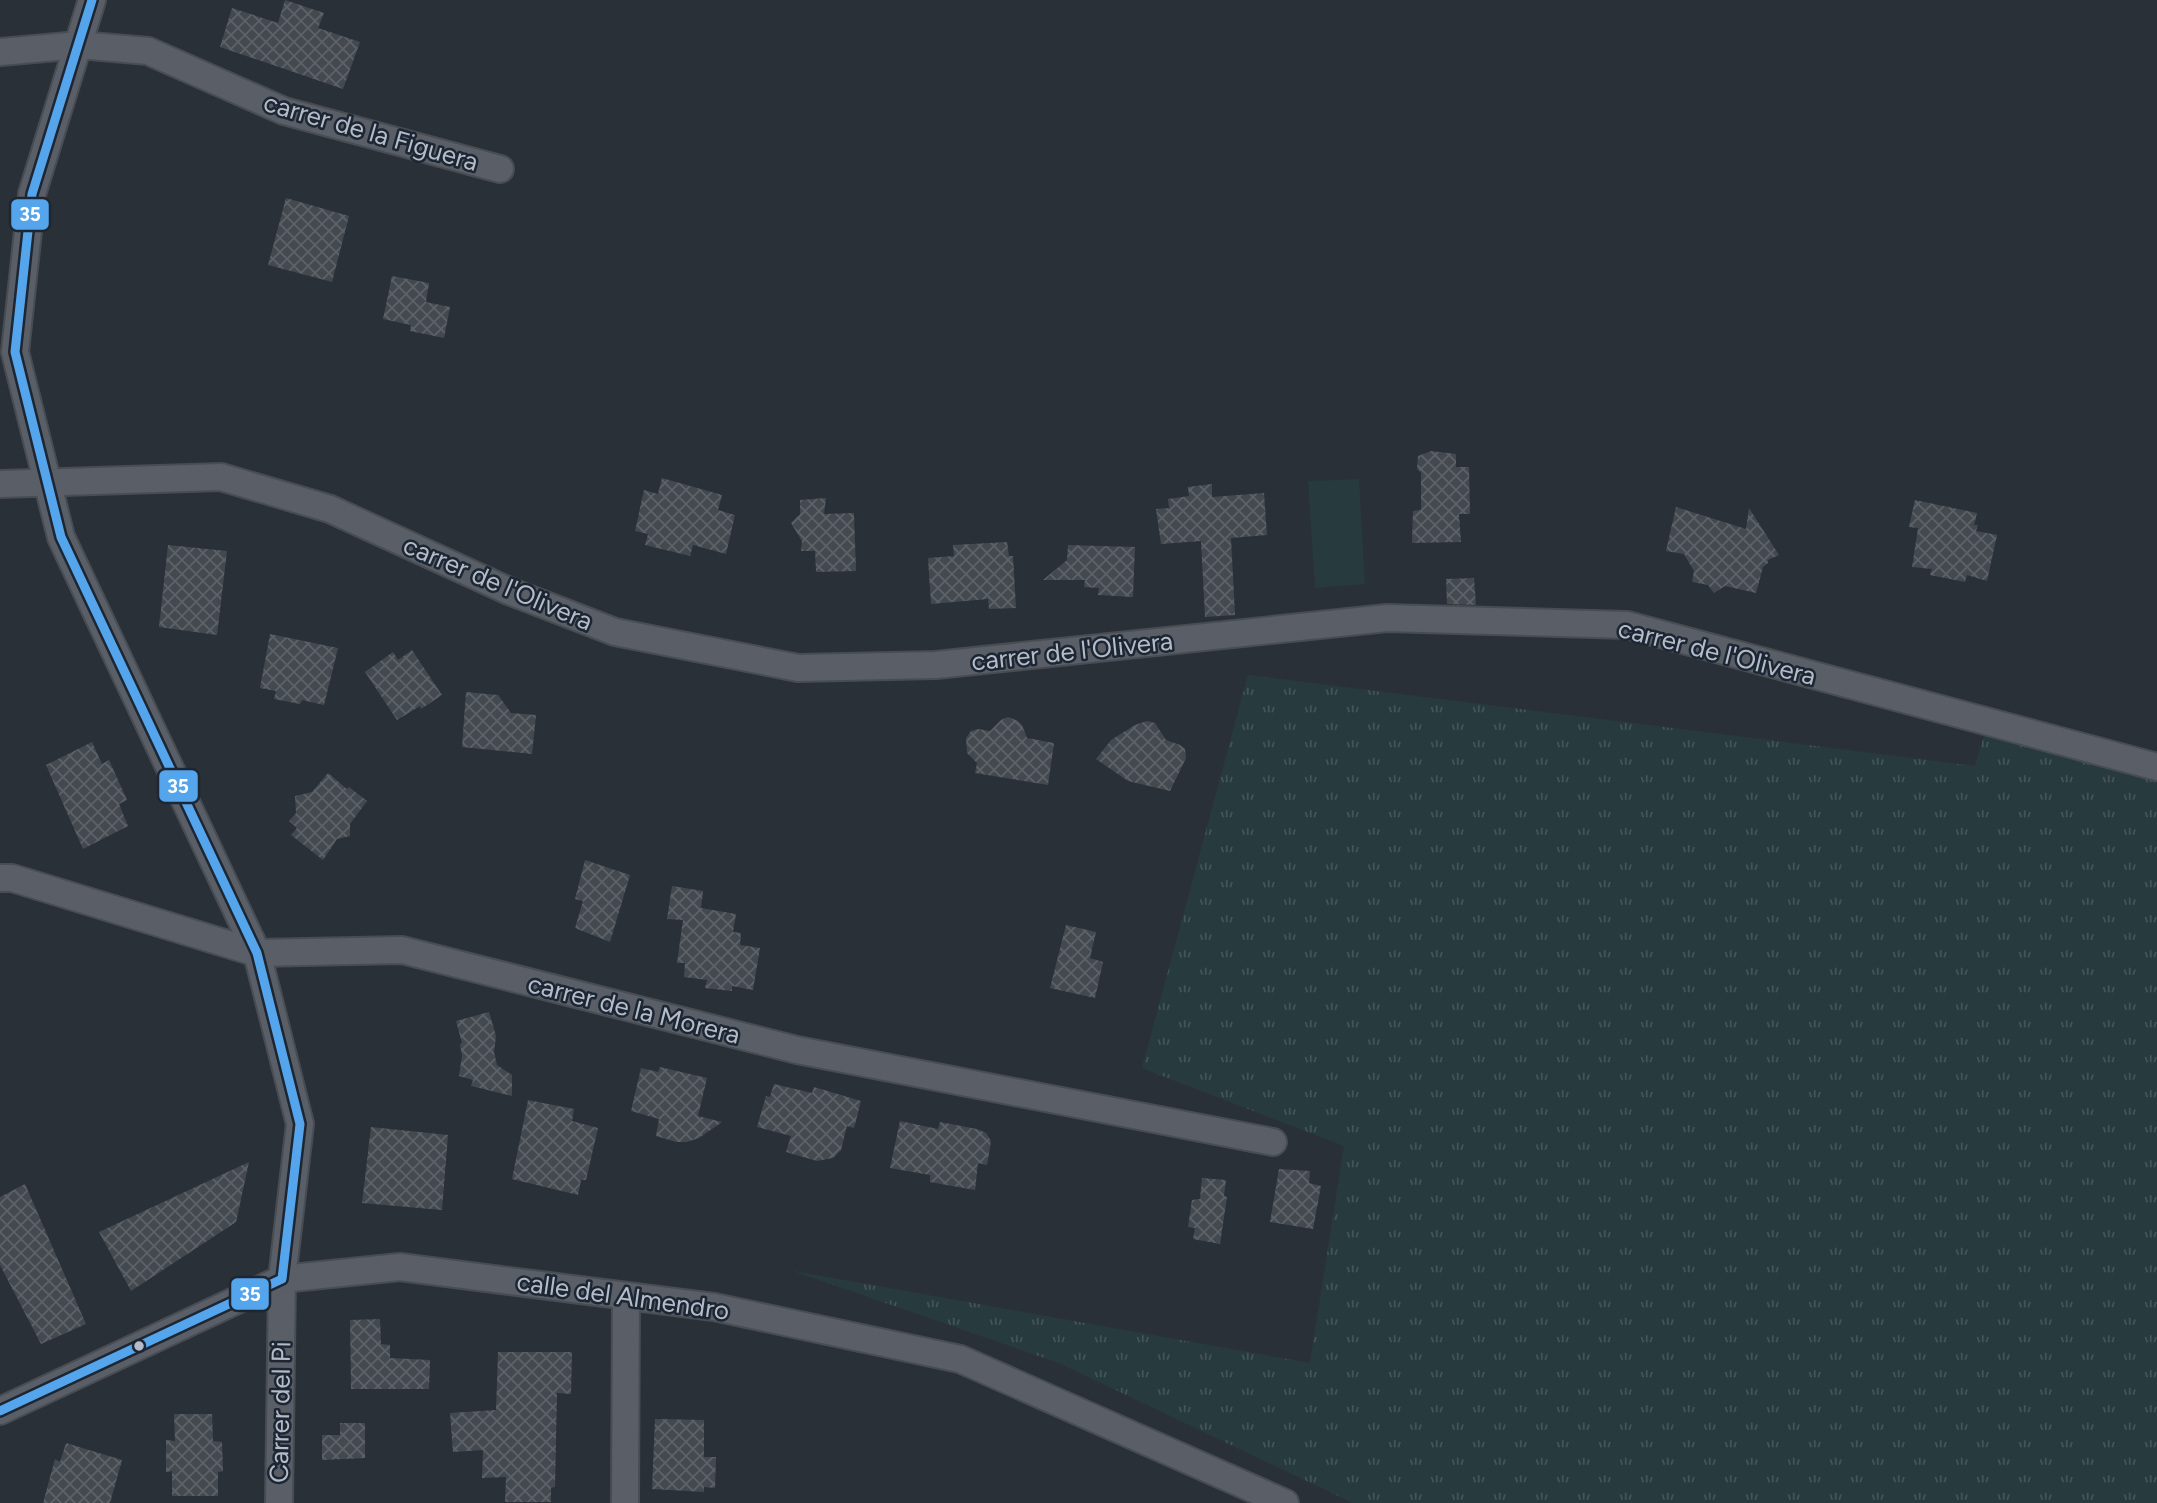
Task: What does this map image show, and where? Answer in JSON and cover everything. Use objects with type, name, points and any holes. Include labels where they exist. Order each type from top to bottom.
[{"type":"street","name":"Carrer del Pi","points":[[92,0],[32,194],[15,352],[61,537],[257,953],[300,1124],[282,1279],[279,1503]]},
{"type":"street","name":"carrer de la Figuera","points":[[0,52],[79,45],[148,51],[284,111],[500,169]]},
{"type":"street","name":"carrer de l'Olivera","points":[[0,484],[221,477],[330,509],[509,591],[615,632],[798,667],[936,665],[1387,618],[1627,625],[2157,767]]},
{"type":"street","name":"carrer de la Morera","points":[[0,878],[12,878],[257,953],[402,950],[797,1050],[1273,1142]]},
{"type":"street","name":"calle del Almendro","points":[[0,1410],[282,1279],[400,1267],[714,1307],[960,1359],[1285,1503]]},
{"type":"street","points":[[625,1503],[626,1296]]},
{"type":"green space","points":[[1359,479],[1365,584],[1315,588],[1308,481]]},
{"type":"green space","points":[[1248,675],[1975,766],[1988,722],[2157,767],[2157,1503],[1353,1503],[1059,1363],[793,1271],[1310,1363],[1344,1146],[1142,1068]]},
{"type":"building","points":[[285,0],[324,13],[318,28],[360,42],[343,89],[220,47],[232,8],[278,23]]},
{"type":"building","points":[[286,198],[349,216],[332,282],[268,265]]},
{"type":"building","points":[[392,276],[429,283],[426,302],[450,307],[444,338],[410,331],[411,325],[383,319]]},
{"type":"building","points":[[1431,451],[1456,454],[1456,467],[1469,467],[1470,514],[1459,514],[1461,542],[1412,543],[1413,511],[1421,510],[1421,472],[1417,469],[1418,456]]},
{"type":"building","points":[[662,478],[722,495],[718,510],[735,515],[726,554],[693,545],[690,556],[645,545],[648,534],[635,531],[644,490],[658,494]]},
{"type":"building","points":[[1212,484],[1212,497],[1264,493],[1267,535],[1231,538],[1235,615],[1205,617],[1201,541],[1161,544],[1156,509],[1169,508],[1168,499],[1189,496],[1188,487]]},
{"type":"building","points":[[826,498],[824,514],[854,513],[856,571],[816,572],[815,551],[801,551],[802,541],[791,523],[800,514],[800,500]]},
{"type":"building","points":[[1915,500],[1977,513],[1974,525],[1978,525],[1976,531],[1997,535],[1987,581],[1967,575],[1965,582],[1930,575],[1932,569],[1912,567],[1918,528],[1909,527]]},
{"type":"building","points":[[1676,507],[1746,529],[1749,508],[1779,555],[1768,560],[1763,567],[1756,593],[1725,586],[1714,593],[1708,585],[1692,582],[1694,571],[1684,554],[1666,551]]},
{"type":"building","points":[[1007,542],[1009,556],[1013,556],[1016,608],[989,609],[988,599],[931,604],[928,558],[954,556],[953,545]]},
{"type":"building","points":[[168,545],[227,551],[217,635],[159,627]]},
{"type":"building","points":[[1068,545],[1135,547],[1133,597],[1098,595],[1099,588],[1084,587],[1085,580],[1043,580],[1067,560]]},
{"type":"building","points":[[1474,578],[1476,605],[1447,604],[1446,579]]},
{"type":"building","points":[[270,634],[338,648],[324,705],[302,700],[300,704],[274,699],[276,691],[260,688]]},
{"type":"building","points":[[412,650],[442,695],[397,720],[365,672],[393,652],[398,660]]},
{"type":"building","points":[[466,692],[498,695],[511,713],[536,715],[532,754],[462,747]]},
{"type":"building","points":[[1008,717],[1022,725],[1027,738],[1054,743],[1048,785],[975,773],[977,763],[967,753],[966,738],[971,731],[990,731]]},
{"type":"building","points":[[1147,721],[1155,723],[1166,740],[1185,749],[1186,758],[1170,791],[1128,781],[1096,759],[1111,740]]},
{"type":"building","points":[[92,742],[102,764],[109,760],[127,800],[119,804],[128,826],[83,849],[46,765]]},
{"type":"building","points":[[328,773],[367,801],[350,824],[350,836],[337,839],[323,860],[291,835],[297,828],[289,821],[296,813],[295,796],[312,792]]},
{"type":"building","points":[[585,860],[630,875],[610,942],[575,928],[583,901],[575,899]]},
{"type":"building","points":[[672,886],[703,891],[701,908],[736,914],[733,932],[741,933],[740,945],[760,948],[753,990],[732,986],[732,991],[705,988],[707,980],[684,977],[685,963],[677,963],[683,920],[667,919]]},
{"type":"building","points":[[1066,925],[1096,932],[1090,958],[1103,962],[1095,998],[1050,988]]},
{"type":"building","points":[[489,1012],[496,1036],[494,1052],[497,1065],[512,1075],[512,1096],[471,1086],[473,1080],[459,1076],[462,1043],[456,1021]]},
{"type":"building","points":[[660,1067],[707,1078],[698,1116],[722,1122],[699,1138],[687,1142],[656,1136],[659,1119],[631,1111],[641,1068],[658,1072]]},
{"type":"building","points":[[774,1084],[812,1093],[814,1087],[861,1101],[854,1128],[847,1126],[841,1150],[833,1158],[817,1161],[786,1152],[791,1136],[757,1127],[766,1096],[770,1097]]},
{"type":"building","points":[[528,1100],[574,1109],[572,1121],[598,1128],[586,1180],[581,1180],[578,1195],[512,1179]]},
{"type":"building","points":[[900,1121],[938,1129],[940,1122],[986,1133],[991,1141],[987,1165],[978,1163],[975,1190],[930,1182],[930,1175],[890,1168]]},
{"type":"building","points":[[371,1127],[448,1135],[442,1210],[362,1203]]},
{"type":"building","points":[[249,1162],[236,1222],[131,1291],[99,1232]]},
{"type":"building","points":[[1279,1169],[1310,1171],[1309,1183],[1321,1186],[1313,1229],[1270,1222]]},
{"type":"building","points":[[1202,1178],[1226,1180],[1224,1196],[1227,1197],[1220,1244],[1193,1239],[1195,1228],[1188,1227],[1192,1200],[1200,1199]]},
{"type":"building","points":[[25,1184],[86,1324],[41,1344],[0,1265],[0,1197]]},
{"type":"building","points":[[380,1319],[381,1344],[390,1345],[390,1358],[430,1360],[429,1389],[351,1389],[350,1320]]},
{"type":"building","points":[[498,1352],[572,1352],[571,1394],[557,1393],[555,1487],[551,1488],[551,1502],[505,1502],[506,1477],[482,1478],[483,1450],[453,1452],[450,1413],[496,1410]]},
{"type":"building","points":[[174,1414],[212,1414],[213,1441],[222,1442],[223,1471],[218,1472],[218,1496],[172,1496],[172,1471],[166,1472],[166,1440],[175,1441]]},
{"type":"building","points":[[655,1419],[704,1420],[704,1457],[716,1457],[715,1488],[704,1487],[704,1492],[652,1489]]},
{"type":"building","points":[[340,1423],[365,1423],[365,1458],[322,1460],[322,1435],[340,1435]]},
{"type":"building","points":[[66,1443],[122,1460],[110,1503],[43,1503],[55,1459],[60,1462]]},
{"type":"transit line","name":"35","points":[[0,1411],[282,1279],[300,1124],[257,953],[61,537],[15,352],[32,194],[92,0]]}]
